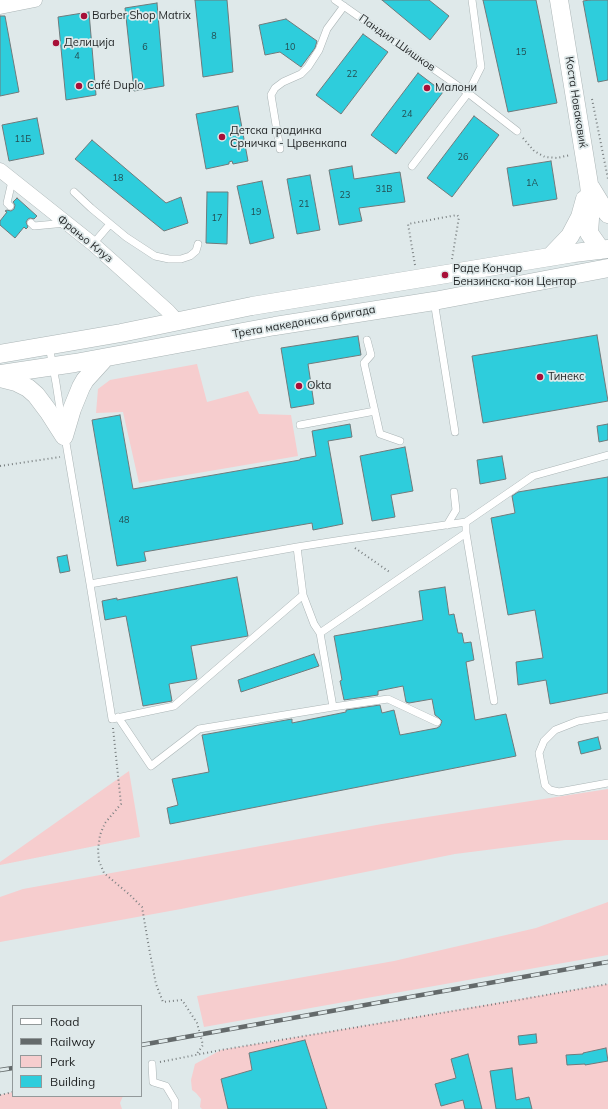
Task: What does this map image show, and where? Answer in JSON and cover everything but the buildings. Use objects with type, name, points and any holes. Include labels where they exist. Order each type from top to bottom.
[{"type":"street","points":[[0,7],[35,0]]},
{"type":"street","name":"Коста Новаковиќ","points":[[559,0],[591,204],[602,231],[607,270]]},
{"type":"street","name":"Фрањо Клуз","points":[[5,176],[93,244],[173,317]]},
{"type":"street","points":[[589,184],[608,214]]},
{"type":"street","points":[[550,257],[570,236],[577,224],[589,184]]},
{"type":"street","points":[[0,354],[49,346],[173,317],[252,306],[604,249]]},
{"type":"street","name":"Трета македонска бригада","points":[[0,374],[105,358],[268,328],[434,301],[607,270]]},
{"type":"street","points":[[64,436],[72,409],[81,387],[85,380],[105,358]]},
{"type":"street","points":[[0,378],[16,382],[28,388],[36,395],[64,436]]},
{"type":"lane","name":"Пандил Шишков","points":[[335,0],[468,93],[517,131]]},
{"type":"lane","points":[[412,166],[468,93],[481,67],[472,0]]},
{"type":"lane","points":[[280,149],[271,95],[275,88],[283,82],[301,74],[308,67],[319,50],[327,29],[344,6]]},
{"type":"lane","points":[[5,176],[7,203],[10,206]]},
{"type":"lane","points":[[74,192],[126,238],[154,256],[169,259],[180,259],[190,256],[196,251],[198,244]]},
{"type":"lane","points":[[31,223],[34,226],[66,223]]},
{"type":"lane","points":[[93,244],[110,224]]},
{"type":"lane","points":[[434,301],[455,432]]},
{"type":"lane","points":[[367,340],[371,355],[364,362],[380,434],[400,441]]},
{"type":"lane","points":[[49,346],[80,528],[115,718],[151,766],[199,729],[333,707],[388,699],[437,722]]},
{"type":"lane","points":[[300,425],[375,411]]},
{"type":"lane","points":[[90,584],[297,547],[466,522],[533,476],[608,455]]},
{"type":"lane","points":[[447,525],[456,510],[454,492]]},
{"type":"lane","points":[[466,522],[466,533],[494,701]]},
{"type":"lane","points":[[320,633],[466,533]]},
{"type":"lane","points":[[297,547],[303,595],[314,624],[320,633],[333,707]]},
{"type":"lane","points":[[115,718],[174,706],[303,595]]},
{"type":"lane","points":[[608,716],[578,721],[555,730],[544,741],[539,753],[545,785],[550,790],[559,792],[608,783]]},
{"type":"lane","points":[[152,1064],[153,1082],[166,1086],[175,1101],[175,1109]]},
{"type":"path","points":[[517,131],[534,151],[545,157],[557,158],[584,153]]},
{"type":"path","points":[[416,270],[408,224],[457,215],[459,216],[451,264]]},
{"type":"path","points":[[0,466],[68,456]]},
{"type":"path","points":[[342,540],[399,578]]},
{"type":"path","points":[[115,718],[121,804],[106,823],[100,835],[98,850],[99,861],[104,873],[142,907],[148,948],[156,984],[163,1002],[182,1000],[197,1023],[203,1045],[196,1055]]},
{"type":"path","points":[[152,1064],[196,1055],[608,984]]},
{"type":"path","points":[[0,1095],[12,1092]]},
{"type":"green space","points":[[197,364],[207,402],[248,391],[259,414],[291,415],[298,456],[139,483],[123,412],[96,413],[98,389],[110,380]]},
{"type":"green space","points":[[129,771],[140,837],[0,865],[0,862]]},
{"type":"green space","points":[[608,789],[608,840],[565,840],[455,854],[181,909],[0,942],[0,897],[23,889],[382,824]]},
{"type":"green space","points":[[608,902],[608,955],[204,1027],[197,996],[394,961],[536,928]]},
{"type":"green space","points":[[608,984],[608,1109],[327,1109],[305,1040],[249,1053],[252,1070],[221,1079],[228,1109],[202,1109],[200,1107],[201,1099],[192,1090],[191,1080],[195,1064],[221,1050]]},
{"type":"green space","points":[[12,1092],[12,1097],[123,1097],[120,1103],[122,1109],[0,1109],[0,1095]]},
{"type":"railway","points":[[142,1045],[608,962]]},
{"type":"railway","points":[[0,1070],[12,1068]]},
{"type":"place","name":"Barber Shop Matrix","points":[[84,16]]},
{"type":"place","name":"Делиција","points":[[56,43]]},
{"type":"place","name":"Café Duplo","points":[[79,86]]},
{"type":"place","name":"Малони","points":[[427,88]]},
{"type":"place","name":"Детска градинка Срничка - Црвенкапа","points":[[222,137]]},
{"type":"place","name":"Раде Кончар Бензинска-кон Центар","points":[[445,275]]},
{"type":"place","name":"Тинекс","points":[[540,377]]},
{"type":"place","name":"Okta","points":[[299,386]]}]
